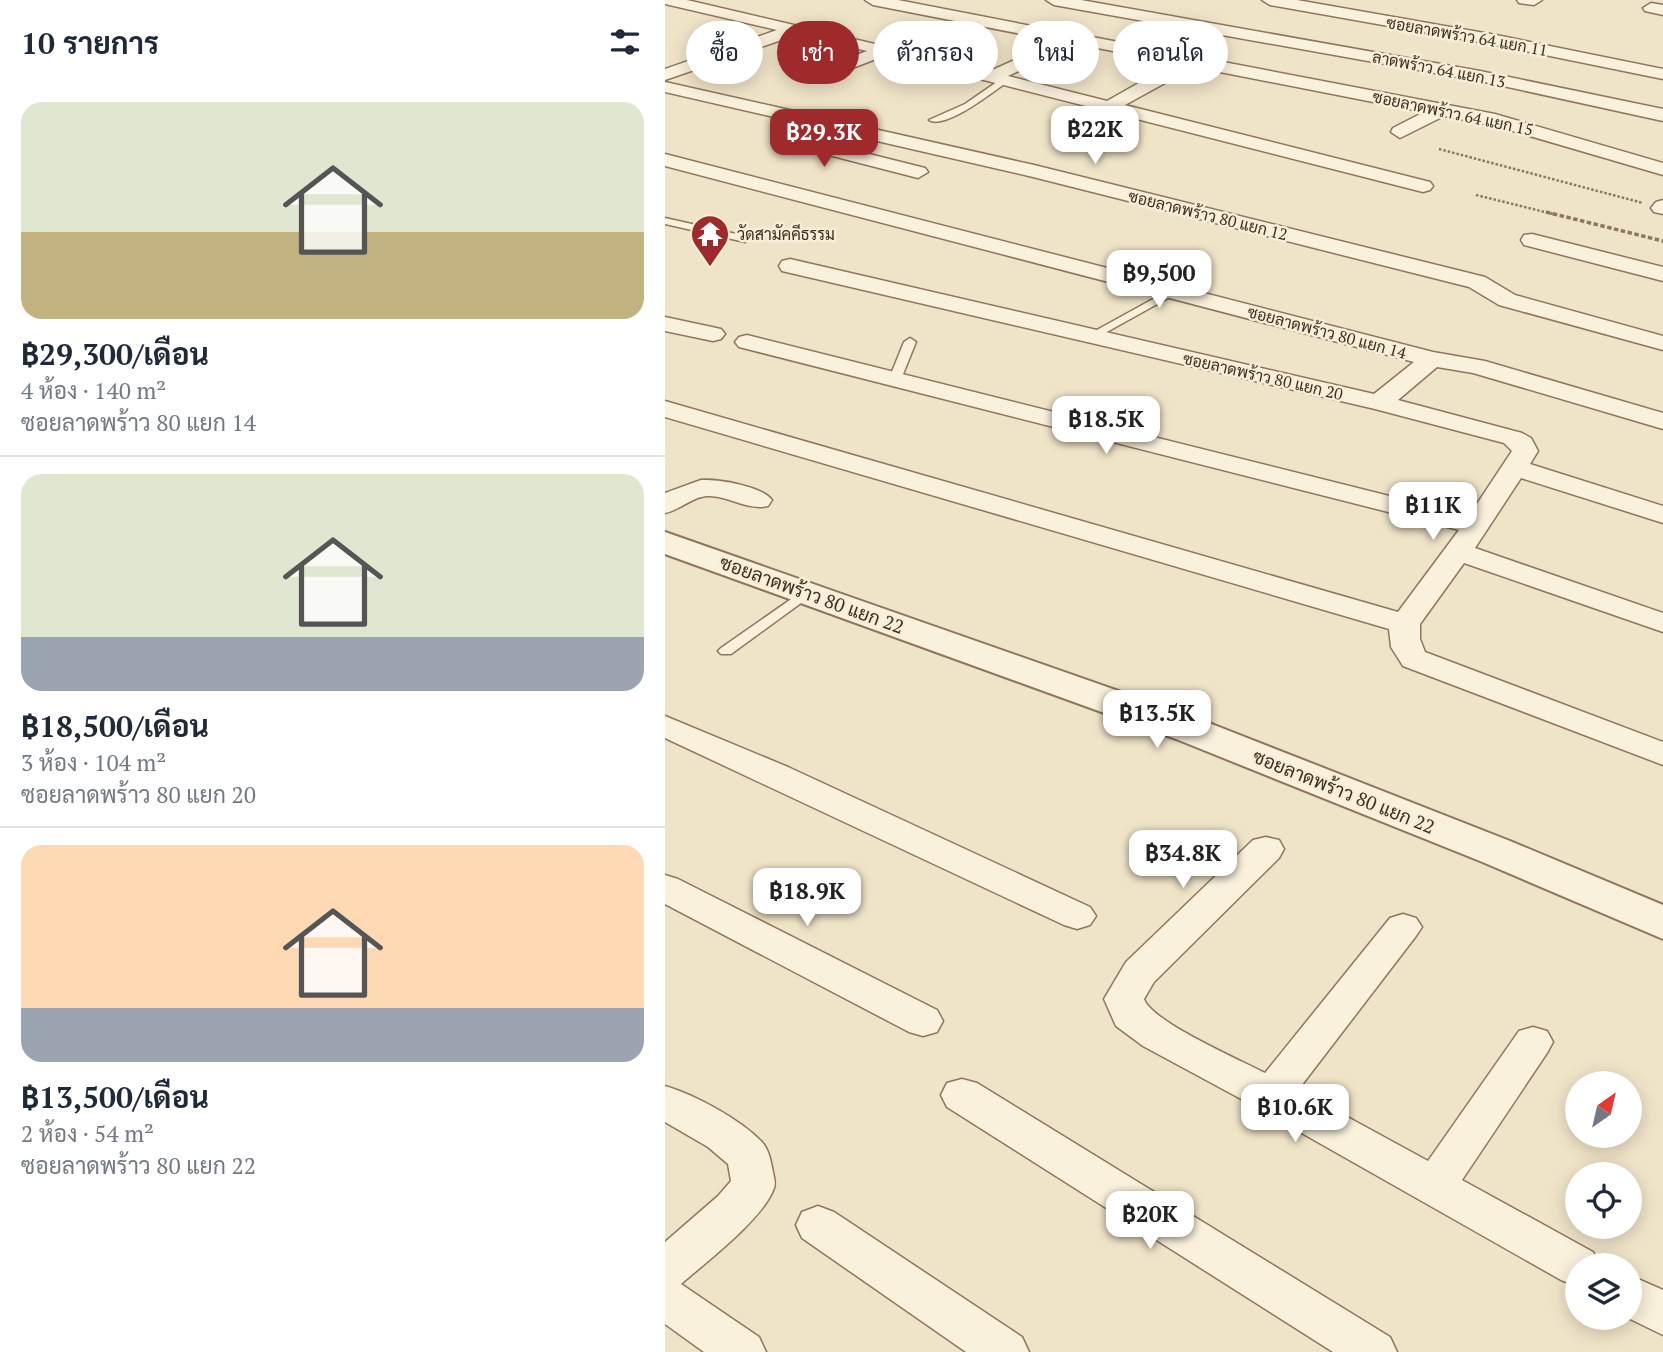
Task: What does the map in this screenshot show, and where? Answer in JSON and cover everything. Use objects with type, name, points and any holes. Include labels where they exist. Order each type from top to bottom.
[{"type":"street","points":[[666,0],[777,26]]},
{"type":"street","name":"ซอยลาดพร้าว 64 แยก 15","points":[[873,0],[1012,27]]},
{"type":"street","name":"ลาดพร้าว 64 แยก 13","points":[[1053,0],[1480,76],[1663,116]]},
{"type":"street","points":[[1099,27],[1160,0]]},
{"type":"street","name":"ซอยลาดพร้าว 64 แยก 11","points":[[1269,0],[1496,40],[1663,74]]},
{"type":"street","points":[[1360,0],[1391,5]]},
{"type":"street","points":[[1525,0],[1534,0]]},
{"type":"street","points":[[668,75],[777,36]]},
{"type":"street","name":"ซอยลาดพร้าว 64 แยก 15","points":[[1099,44],[1442,109],[1520,127],[1663,169]]},
{"type":"street","name":"ซอยลาดพร้าว 80 แยก 12","points":[[668,75],[863,131],[1476,282],[1507,300],[1663,343]]},
{"type":"street","points":[[998,78],[1423,186]]},
{"type":"street","points":[[1110,106],[1150,84]]},
{"type":"street","points":[[1401,132],[1442,109]]},
{"type":"street","points":[[863,131],[828,149],[918,172]]},
{"type":"street","name":"ซอยลาดพร้าว 80 แยก 14","points":[[665,160],[1432,359],[1476,366],[1663,421]]},
{"type":"street","points":[[1532,240],[1663,274]]},
{"type":"street","name":"ซอยลาดพร้าว 80 แยก 20","points":[[790,266],[1379,403],[1513,438],[1523,444],[1525,451],[1516,468]]},
{"type":"street","points":[[665,324],[713,334]]},
{"type":"street","points":[[747,342],[1476,526]]},
{"type":"street","points":[[1379,403],[1432,359]]},
{"type":"street","points":[[665,409],[1405,624]]},
{"type":"street","points":[[1663,515],[1516,468],[1405,624],[1403,638],[1414,659],[1663,754]]},
{"type":"street","points":[[665,505],[682,494],[708,486],[758,500]]},
{"type":"street","name":"ซอยลาดพร้าว 80 แยก 22","points":[[665,542],[1190,730],[1495,851],[1663,923]]},
{"type":"street","points":[[1457,551],[1663,623]]},
{"type":"street","points":[[665,726],[1077,916]]},
{"type":"street","points":[[1266,849],[1140,972],[1124,999],[1130,1015],[1157,1035],[1271,1095],[1565,1259]]},
{"type":"street","points":[[665,888],[923,1021]]},
{"type":"street","points":[[1271,1095],[1403,927]]},
{"type":"street","points":[[1434,1186],[1533,1042]]},
{"type":"street","points":[[963,1095],[1373,1352]]},
{"type":"street","points":[[665,1102],[723,1135],[748,1156],[754,1185],[734,1209],[665,1270]]},
{"type":"street","points":[[818,1225],[1005,1352]]},
{"type":"street","points":[[665,1298],[742,1352]]},
{"type":"street","points":[[1642,1302],[1663,1314]]},
{"type":"lane","points":[[934,120],[968,106],[991,84]]},
{"type":"lane","points":[[665,221],[745,239]]},
{"type":"lane","points":[[1092,336],[1173,291]]},
{"type":"lane","points":[[895,379],[910,342]]},
{"type":"lane","points":[[726,651],[807,592]]},
{"type":"path","points":[[1439,149],[1662,208]]},
{"type":"path","points":[[1476,195],[1663,241]]},
{"type":"place","name":"วัดสามัคคีธรรม","points":[[710,268]]}]
